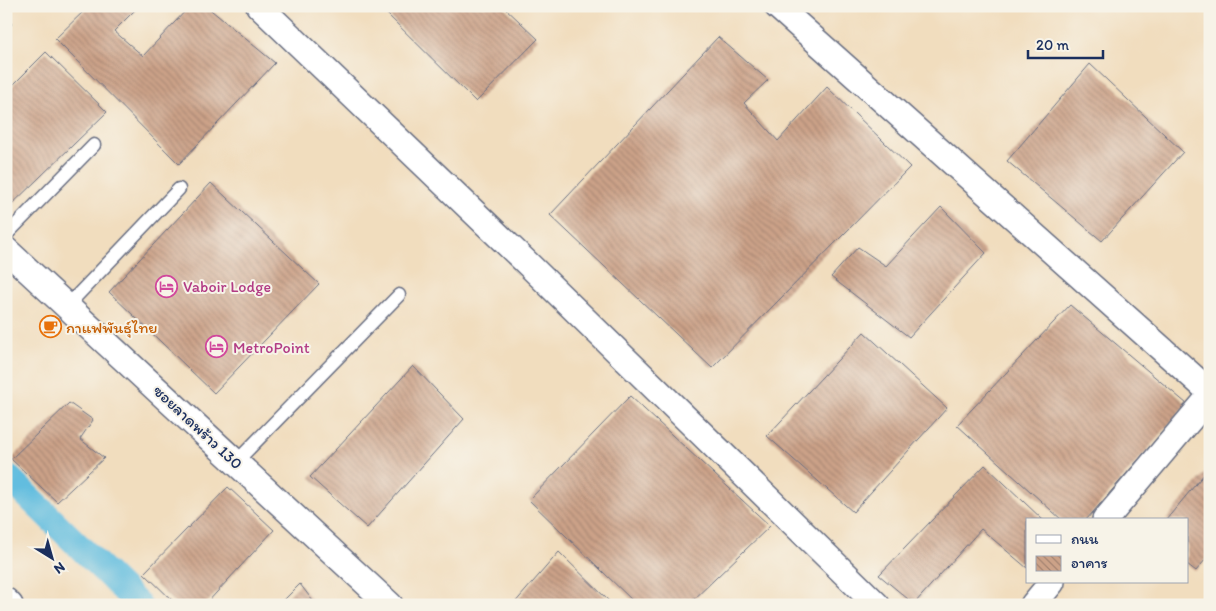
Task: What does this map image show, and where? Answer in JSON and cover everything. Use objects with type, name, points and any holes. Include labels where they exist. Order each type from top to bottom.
[{"type":"street","points":[[259,6],[534,270],[877,605]]},
{"type":"street","points":[[777,6],[1210,392]]},
{"type":"street","name":"ซอยลาดพร้าว 130","points":[[6,250],[390,605]]},
{"type":"street","points":[[1107,518],[1210,396]]},
{"type":"street","points":[[1033,605],[1050,584]]},
{"type":"street","points":[[6,601],[10,605]]},
{"type":"lane","points":[[6,235],[94,145]]},
{"type":"lane","points":[[67,306],[179,189]]},
{"type":"lane","points":[[236,462],[399,295]]},
{"type":"building","points":[[89,6],[139,6],[114,31],[143,56],[190,6],[206,6],[275,63],[179,164],[55,39]]},
{"type":"building","points":[[379,6],[503,6],[538,39],[476,102]]},
{"type":"building","points":[[6,18],[12,24],[6,30]]},
{"type":"building","points":[[718,37],[768,80],[744,103],[778,141],[827,87],[910,167],[712,368],[550,215]]},
{"type":"building","points":[[46,52],[107,112],[6,210],[6,92]]},
{"type":"building","points":[[1090,64],[1183,152],[1102,241],[1007,161]]},
{"type":"building","points":[[211,183],[319,284],[214,393],[109,292]]},
{"type":"building","points":[[941,207],[986,253],[909,337],[831,277],[858,247],[886,266]]},
{"type":"building","points":[[1070,305],[1187,404],[1088,518],[1060,518],[957,425]]},
{"type":"building","points":[[864,332],[947,408],[853,512],[767,436]]},
{"type":"building","points":[[413,366],[464,419],[367,528],[310,477]]},
{"type":"building","points":[[630,396],[770,526],[688,605],[637,605],[529,500]]},
{"type":"building","points":[[69,403],[93,420],[80,439],[104,458],[57,502],[11,459]]},
{"type":"building","points":[[985,465],[1041,518],[1026,518],[1026,567],[981,529],[914,604],[879,575]]},
{"type":"building","points":[[1210,467],[1210,554],[1196,571],[1188,565],[1188,518],[1168,518]]},
{"type":"building","points":[[228,487],[274,530],[205,605],[177,605],[144,573]]},
{"type":"building","points":[[559,552],[613,605],[513,605]]},
{"type":"building","points":[[300,584],[316,605],[279,605]]},
{"type":"waterway","points":[[6,475],[139,605]]},
{"type":"place","name":"Vaboir Lodge","points":[[167,286]]},
{"type":"place","name":"กาแฟพันธุ์ไทย","points":[[50,327]]},
{"type":"place","name":"MetroPoint","points":[[217,347]]}]
